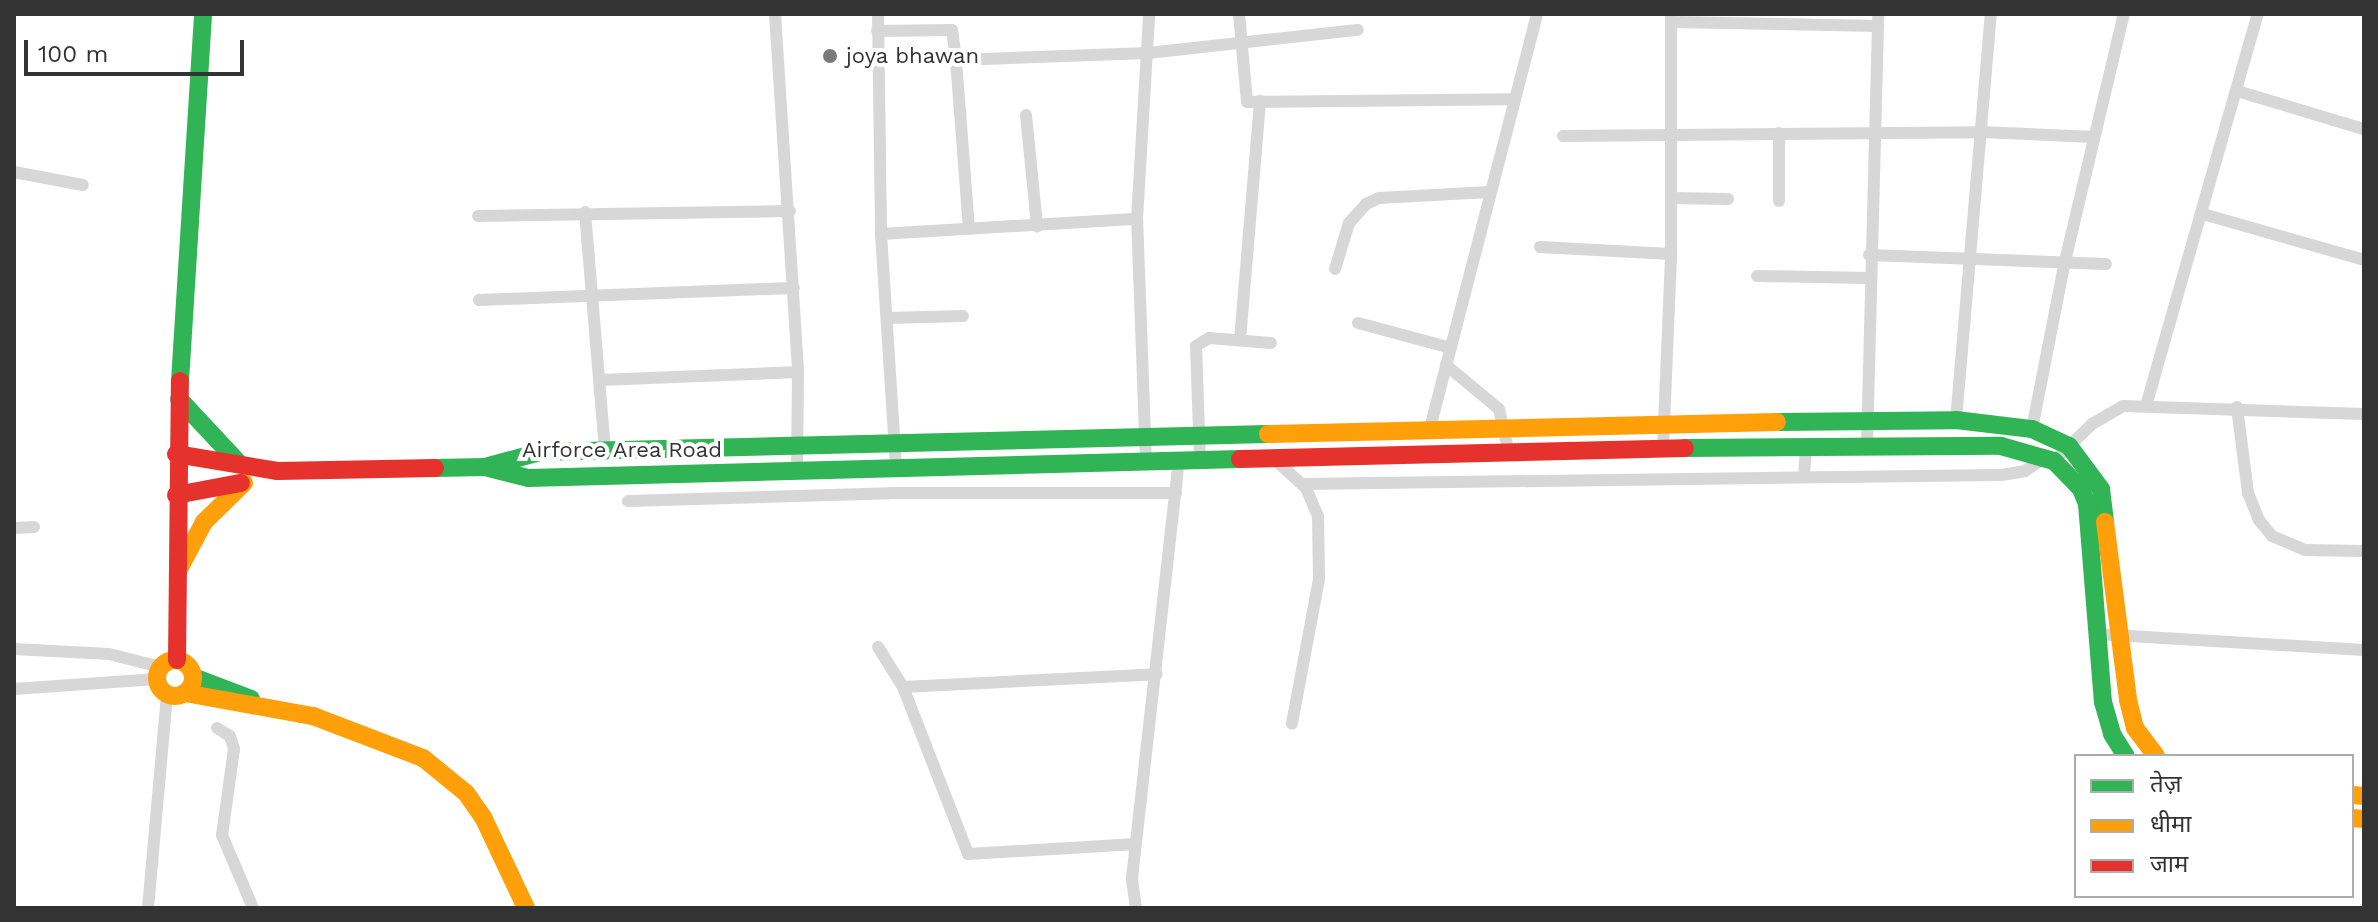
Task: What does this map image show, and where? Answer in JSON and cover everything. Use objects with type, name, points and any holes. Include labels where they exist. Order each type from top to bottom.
[{"type":"street","points":[[148,908],[173,678],[177,574],[176,454],[203,14]]},
{"type":"street","points":[[775,14],[794,288],[798,372],[797,471]]},
{"type":"street","points":[[878,14],[881,234],[894,443],[890,493]]},
{"type":"street","points":[[1146,462],[1142,440],[1137,219],[1149,14]]},
{"type":"street","points":[[1239,14],[1247,102],[1512,99]]},
{"type":"street","points":[[1429,432],[1512,99],[1537,14]]},
{"type":"street","points":[[1956,420],[1991,14]]},
{"type":"street","points":[[2032,429],[2065,261],[2124,14]]},
{"type":"street","points":[[2146,406],[2258,14]]},
{"type":"street","points":[[1663,448],[1671,254],[1671,18],[1877,20],[1868,278],[1867,445]]},
{"type":"street","points":[[877,31],[952,30],[969,229]]},
{"type":"street","points":[[956,60],[1148,53],[1358,30]]},
{"type":"street","points":[[2237,91],[2364,129]]},
{"type":"street","points":[[1240,340],[1260,101]]},
{"type":"street","points":[[1026,115],[1037,226]]},
{"type":"street","points":[[1563,136],[1671,132],[1981,132],[2094,137]]},
{"type":"street","points":[[1779,133],[1779,201]]},
{"type":"street","points":[[14,172],[83,185]]},
{"type":"street","points":[[1335,269],[1349,223],[1366,204],[1379,198],[1489,192]]},
{"type":"street","points":[[1671,198],[1728,199]]},
{"type":"street","points":[[478,216],[790,211]]},
{"type":"street","points":[[585,212],[605,450]]},
{"type":"street","points":[[2203,214],[2364,260]]},
{"type":"street","points":[[881,234],[1137,219]]},
{"type":"street","points":[[1540,247],[1671,254]]},
{"type":"street","points":[[1869,255],[1971,256],[2106,264]]},
{"type":"street","points":[[1757,276],[1868,278]]},
{"type":"street","points":[[479,300],[794,288]]},
{"type":"street","points":[[888,318],[963,316]]},
{"type":"street","points":[[1358,323],[1451,348]]},
{"type":"street","points":[[1200,460],[1196,346],[1209,338],[1271,343]]},
{"type":"street","points":[[1446,365],[1492,401],[1506,431],[1509,453]]},
{"type":"street","points":[[600,380],[798,372]]},
{"type":"street","points":[[179,399],[201,428],[240,463]]},
{"type":"street","points":[[1302,484],[2001,475],[2025,471],[2049,460],[2106,414],[2123,406],[2237,407],[2364,414]]},
{"type":"street","points":[[2237,407],[2248,493],[2259,520],[2272,536],[2305,550],[2364,551]]},
{"type":"street","points":[[485,467],[540,452],[605,450],[1142,440],[1868,420],[1956,420],[2032,429],[2069,446],[2101,489],[2135,728],[2154,754]]},
{"type":"street","name":"Airforce Area Road","points":[[176,454],[278,471],[485,467],[528,478],[1867,445],[1971,444],[2049,460]]},
{"type":"street","points":[[1804,476],[1806,446]]},
{"type":"street","points":[[1274,459],[1302,484],[1318,516],[1319,579],[1292,723]]},
{"type":"street","points":[[2049,460],[2070,474],[2087,504],[2103,702],[2112,734],[2125,754]]},
{"type":"street","points":[[1136,908],[1132,878],[1179,462]]},
{"type":"street","name":"Airforce Area Road","points":[[176,495],[244,483],[278,471]]},
{"type":"street","points":[[177,574],[204,522],[244,483]]},
{"type":"street","points":[[628,501],[890,493],[1176,493]]},
{"type":"street","points":[[14,528],[34,527]]},
{"type":"street","points":[[2096,634],[2364,650]]},
{"type":"street","points":[[878,647],[903,687],[968,854],[1136,844]]},
{"type":"street","points":[[14,649],[109,654],[173,678],[359,730],[440,771],[483,817],[526,908]]},
{"type":"street","points":[[903,687],[1157,674]]},
{"type":"street","points":[[14,689],[173,678]]},
{"type":"street","points":[[217,728],[230,736],[234,749],[222,835],[253,908]]},
{"type":"traffic: fast","points":[[180,381],[203,14]]},
{"type":"traffic: fast","points":[[179,399],[237,461]]},
{"type":"traffic: fast","points":[[1777,422],[1956,420],[2032,429],[2069,446],[2101,489],[2105,522]]},
{"type":"traffic: fast","points":[[485,467],[540,452],[1268,434]]},
{"type":"traffic: fast","points":[[1685,448],[2001,446],[2054,461],[2081,489],[2087,504],[2103,702],[2112,734],[2125,754]]},
{"type":"traffic: fast","points":[[435,468],[485,467],[528,478],[1240,459]]},
{"type":"traffic: fast","points":[[193,677],[251,699]]},
{"type":"traffic: slow","points":[[1268,434],[1777,422]]},
{"type":"traffic: slow","points":[[179,569],[204,522],[244,483]]},
{"type":"traffic: slow","points":[[2105,522],[2128,700],[2135,728],[2154,754]]},
{"type":"traffic: slow","points":[[175,660],[187,666],[193,678],[187,690],[175,696],[163,690],[157,678],[163,666],[175,660]]},
{"type":"traffic: slow","points":[[185,693],[313,716],[423,758],[466,793],[483,817],[526,908]]},
{"type":"traffic: slow","points":[[2354,795],[2364,796]]},
{"type":"traffic: slow","points":[[2354,818],[2364,819]]},
{"type":"traffic: jam","points":[[177,660],[180,381]]},
{"type":"traffic: jam","points":[[1240,459],[1685,448]]},
{"type":"traffic: jam","points":[[176,454],[278,471],[435,468]]},
{"type":"traffic: jam","points":[[176,495],[241,483]]},
{"type":"place","name":"joya bhawan","points":[[830,56]]}]
